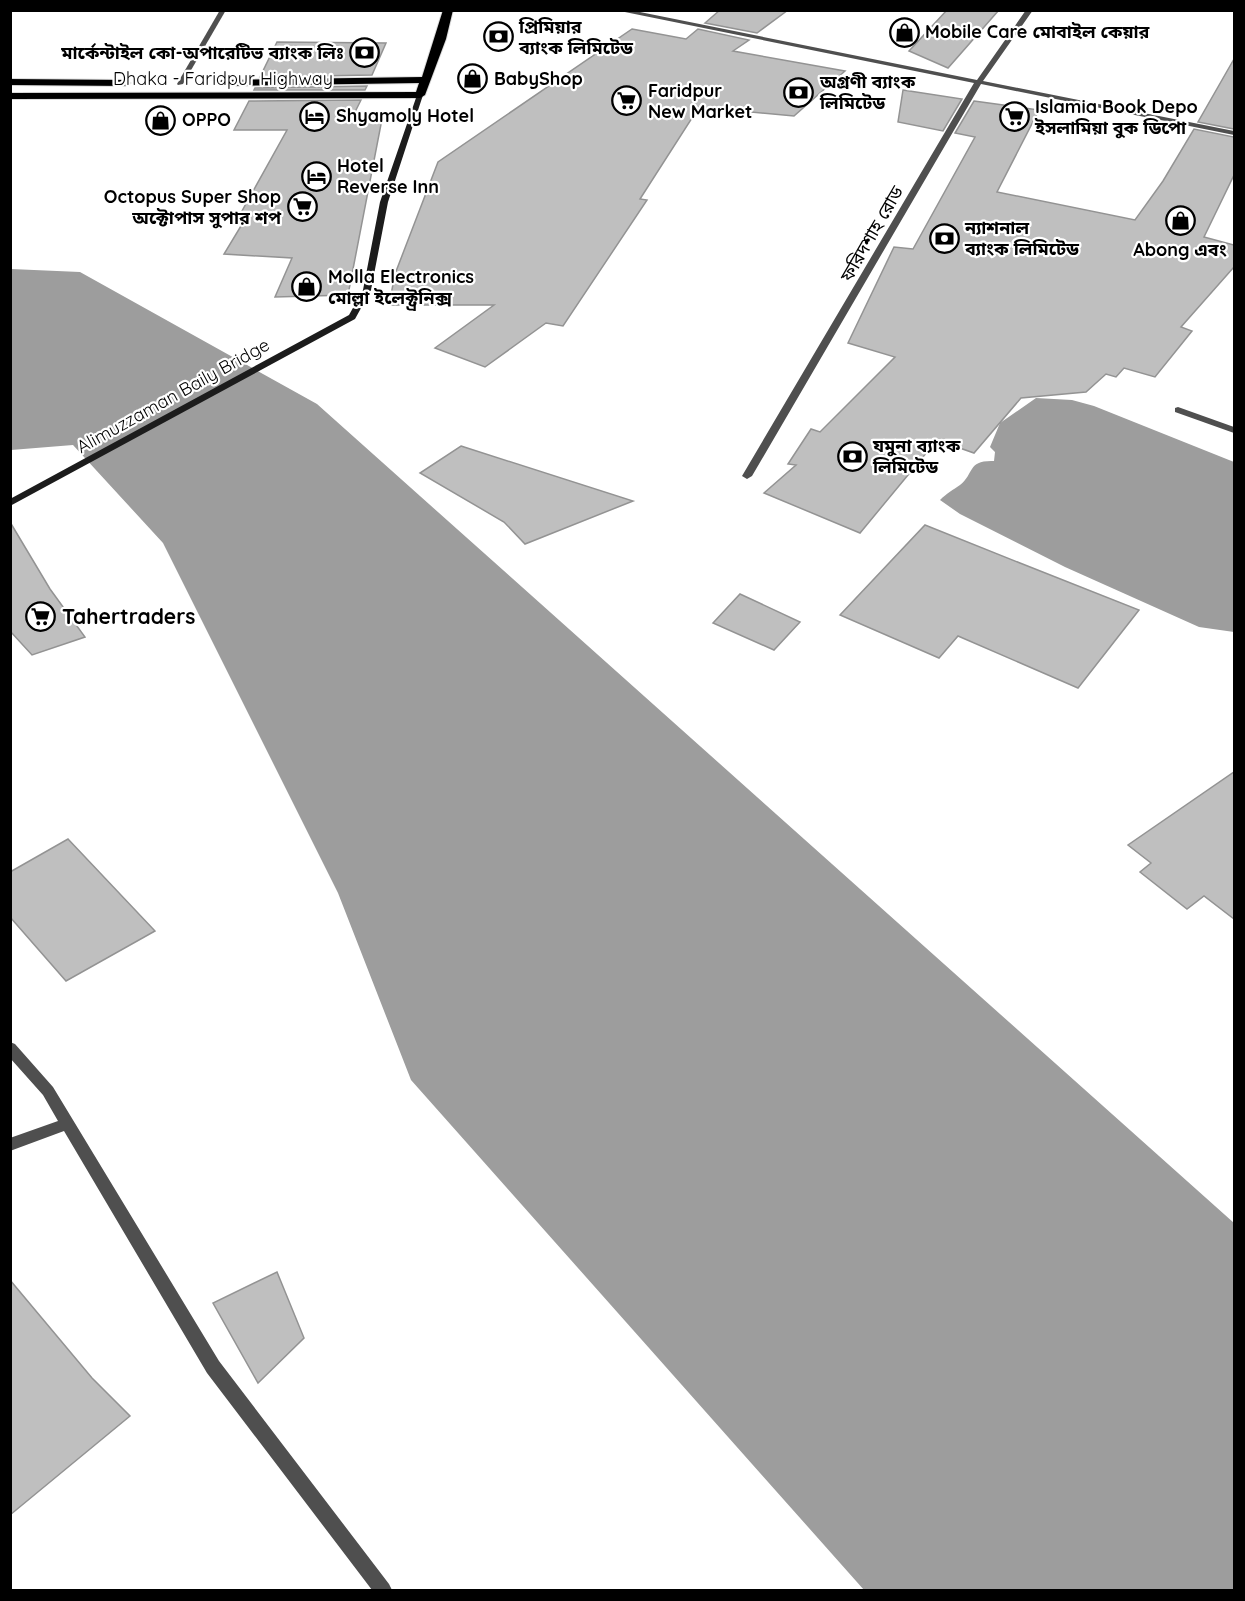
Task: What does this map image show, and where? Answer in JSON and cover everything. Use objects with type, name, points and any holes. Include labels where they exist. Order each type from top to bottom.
[{"type":"highway","points":[[420,95],[448,10]]},
{"type":"highway","name":"Dhaka - Faridpur Highway","points":[[215,83],[425,80]]},
{"type":"highway","name":"Dhaka - Faridpur Highway","points":[[10,82],[135,83]]},
{"type":"highway","name":"Dhaka - Faridpur Highway","points":[[174,84],[192,84]]},
{"type":"highway","name":"Dhaka - Faridpur Highway","points":[[10,96],[420,95]]},
{"type":"main road","name":"Alimuzzaman Baily Bridge","points":[[10,503],[352,317],[367,290],[384,202],[420,95]]},
{"type":"street","points":[[174,84],[223,10]]},
{"type":"street","points":[[618,10],[1234,133]]},
{"type":"street","name":"ফরিদশাহ রোড","points":[[747,476],[978,83],[1030,10]]},
{"type":"street","points":[[1178,410],[1234,430]]},
{"type":"street","points":[[10,1048],[48,1091],[213,1367],[383,1590]]},
{"type":"street","points":[[10,1145],[66,1124]]},
{"type":"shaded area","points":[[11,269],[80,272],[317,404],[1234,1223],[1234,1590],[864,1590],[411,1080],[338,893],[163,543],[73,445],[11,450]]},
{"type":"shaded area","points":[[1036,398],[1072,400],[1094,406],[1234,462],[1234,632],[1199,627],[1065,567],[960,514],[940,500],[965,480],[975,465],[985,461],[994,461],[995,452],[990,447],[1000,423]]},
{"type":"building","points":[[720,10],[788,10],[757,33],[705,23]]},
{"type":"building","points":[[947,10],[999,10],[948,68],[909,51]]},
{"type":"building","points":[[632,29],[686,39],[698,29],[749,40],[733,51],[845,71],[794,116],[699,107],[640,199],[647,200],[563,326],[546,323],[485,367],[435,348],[494,305],[389,305],[395,274],[438,162]]},
{"type":"building","points":[[277,42],[386,43],[372,75],[260,77]]},
{"type":"building","points":[[1234,59],[1234,129],[1198,122]]},
{"type":"building","points":[[367,86],[365,90],[254,90],[255,88]]},
{"type":"building","points":[[903,90],[962,99],[943,131],[898,122]]},
{"type":"building","points":[[361,100],[355,112],[383,114],[348,295],[275,297],[292,258],[224,254],[244,221],[237,220],[287,130],[234,130],[249,101]]},
{"type":"building","points":[[974,101],[1039,110],[997,192],[1135,220],[1163,181],[1194,129],[1234,137],[1234,175],[1204,237],[1234,245],[1234,267],[1181,327],[1192,331],[1155,377],[1124,368],[1116,377],[1106,374],[1086,392],[1021,398],[974,453],[937,440],[860,533],[764,493],[796,465],[788,464],[811,429],[820,432],[895,357],[848,343],[894,247],[913,249],[975,137],[955,133]]},
{"type":"building","points":[[461,446],[633,501],[525,544],[504,522],[420,473]]},
{"type":"building","name":"Tahertraders","points":[[10,522],[50,589],[85,637],[32,655],[10,631]]},
{"type":"building","points":[[925,525],[1139,610],[1078,688],[958,636],[939,658],[840,615]]},
{"type":"building","points":[[740,594],[800,622],[774,650],[713,623]]},
{"type":"building","points":[[1234,772],[1234,919],[1204,896],[1187,909],[1140,872],[1151,863],[1128,845]]},
{"type":"building","points":[[68,839],[155,931],[66,981],[10,917],[10,872]]},
{"type":"building","points":[[277,1272],[304,1338],[258,1383],[213,1303]]},
{"type":"building","points":[[10,1280],[92,1378],[130,1416],[10,1515]]},
{"type":"place","name":"Mobile Care মোবাইল কেয়ার","points":[[904,32]]},
{"type":"place","name":"প্রিমিয়ার ব্যাংক লিমিটেড","points":[[498,37]]},
{"type":"place","name":"মার্কেন্টাইল কো-অপারেটিভ ব্যাংক লিঃ","points":[[365,53]]},
{"type":"place","name":"BabyShop","points":[[473,79]]},
{"type":"place","name":"অগ্রণী ব্যাংক লিমিটেড","points":[[799,92]]},
{"type":"place","name":"Faridpur New Market","points":[[627,101]]},
{"type":"place","name":"Shyamoly Hotel","points":[[315,116]]},
{"type":"place","name":"Islamia Book Depo ইসলামিয়া বুক ডিপো","points":[[1014,117]]},
{"type":"place","name":"OPPO","points":[[161,120]]},
{"type":"place","name":"Hotel Reverse Inn","points":[[316,176]]},
{"type":"place","name":"Octopus Super Shop অক্টোপাস সুপার শপ","points":[[302,207]]},
{"type":"place","name":"Abong এবং","points":[[1180,221]]},
{"type":"place","name":"ন্যাশনাল ব্যাংক লিমিটেড","points":[[944,238]]},
{"type":"place","name":"Molla Electronics মোল্লা ইলেক্ট্রনিক্স","points":[[307,287]]},
{"type":"place","name":"যমুনা ব্যাংক লিমিটেড","points":[[852,456]]},
{"type":"place","name":"Tahertraders","points":[[41,617]]}]
